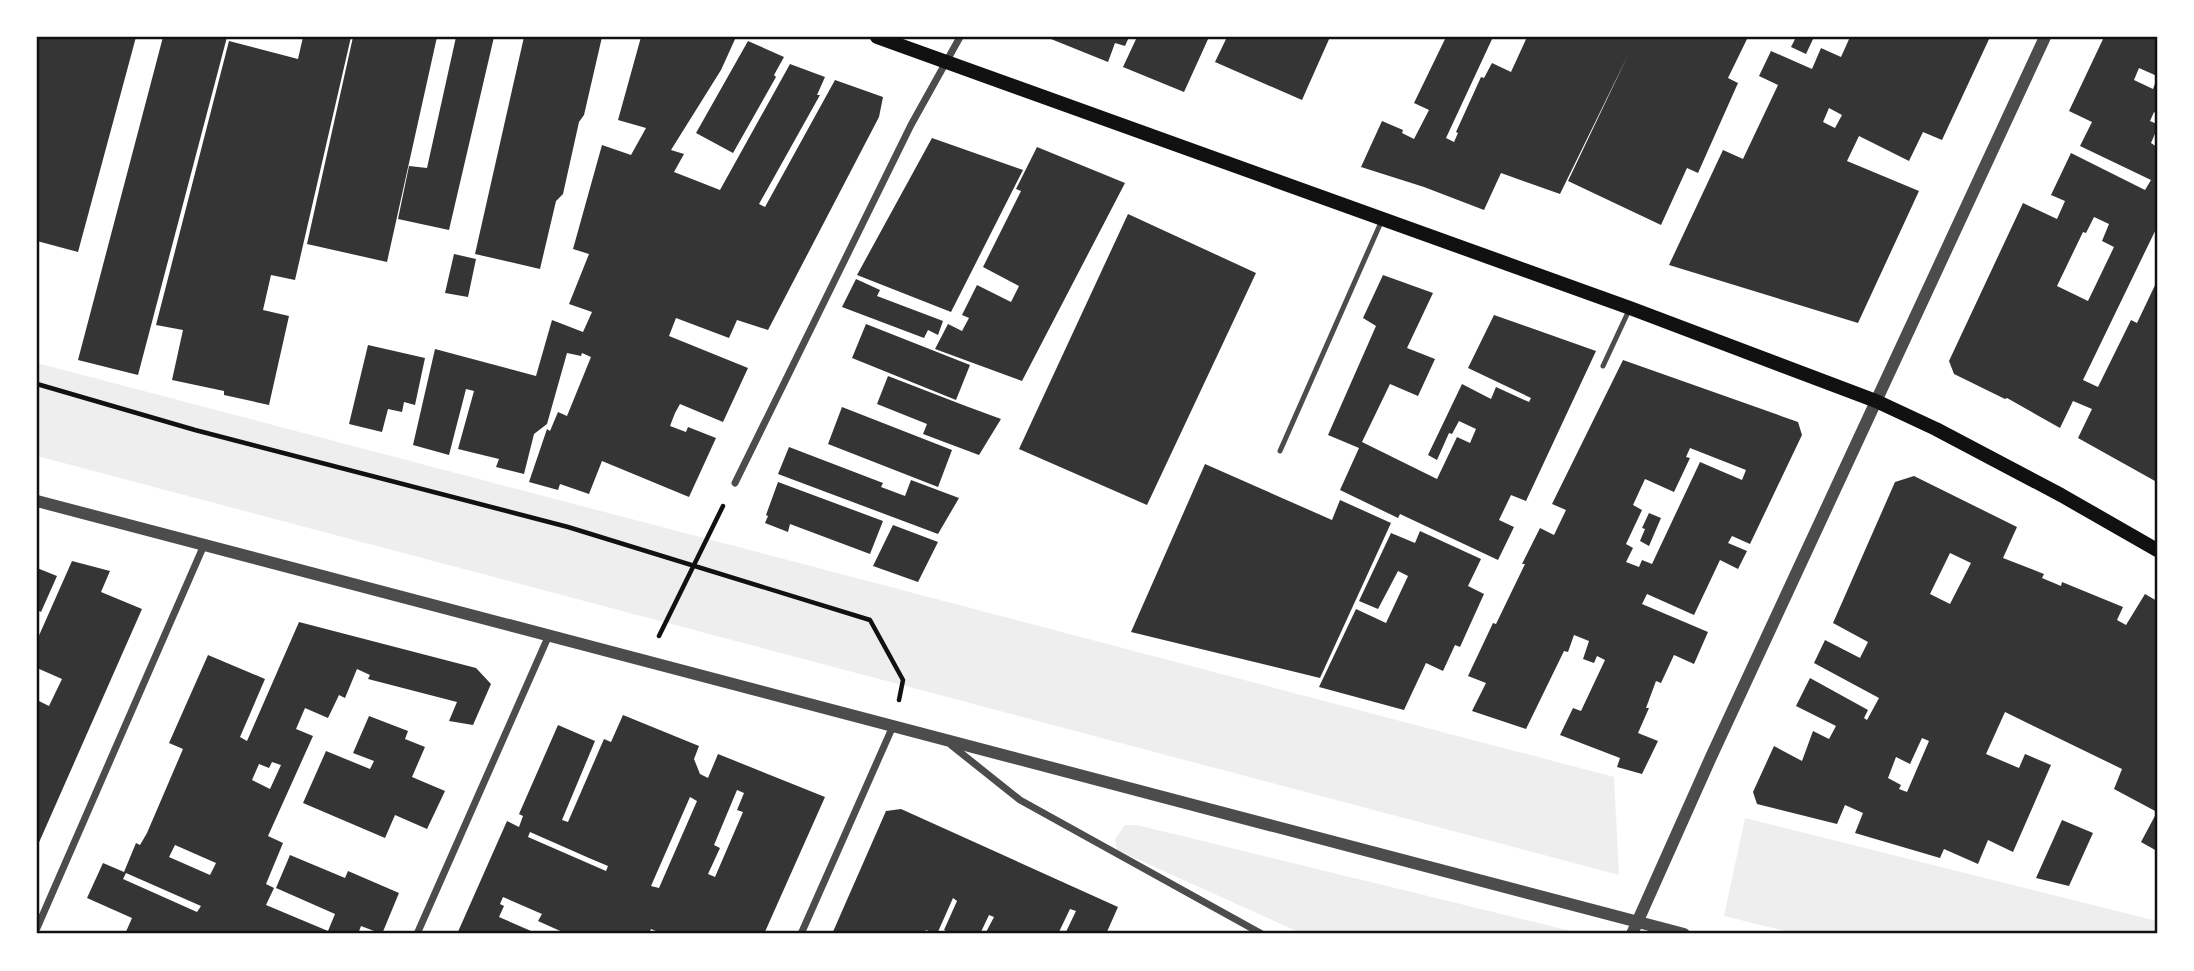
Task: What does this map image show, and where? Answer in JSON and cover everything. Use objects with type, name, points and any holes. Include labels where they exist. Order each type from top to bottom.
[{"type":"main road","points":[[877,37],[1630,308],[1876,401],[1936,429],[2061,495],[2157,550]]},
{"type":"street","points":[[735,483],[911,125],[960,37]]},
{"type":"street","points":[[1632,934],[1711,757],[2045,37]]},
{"type":"street","points":[[37,500],[1684,934]]},
{"type":"street","points":[[37,928],[205,544]]},
{"type":"street","points":[[417,934],[550,635]]},
{"type":"street","points":[[801,934],[893,725]]},
{"type":"street","points":[[942,738],[1020,800],[1262,934]]},
{"type":"lane","points":[[1280,451],[1382,219]]},
{"type":"lane","points":[[1603,366],[1630,308]]},
{"type":"path","points":[[37,384],[195,430],[568,527],[870,620],[903,680]]},
{"type":"path","points":[[648,660],[735,483]]},
{"type":"shaded area","points":[[37,363],[1614,777],[1619,875],[37,456]]},
{"type":"shaded area","points":[[1745,818],[2157,921],[2157,934],[1797,934],[1724,916]]},
{"type":"shaded area","points":[[1125,825],[1137,825],[1579,933],[1303,934],[1117,850],[1115,839]]},
{"type":"building","points":[[37,37],[136,37],[78,252],[37,241]]},
{"type":"building","points":[[163,37],[227,37],[138,375],[78,360]]},
{"type":"building","points":[[303,37],[351,37],[295,280],[271,275],[263,310],[289,316],[269,405],[224,395],[224,391],[172,380],[183,330],[156,325],[229,41],[298,59]]},
{"type":"building","points":[[353,37],[437,37],[387,262],[307,244]]},
{"type":"building","points":[[456,37],[494,37],[449,230],[398,219],[409,166],[427,168]]},
{"type":"building","points":[[524,37],[602,37],[563,194],[556,201],[540,269],[475,254]]},
{"type":"building","points":[[641,37],[736,37],[721,70],[671,150],[684,154],[674,172],[720,190],[790,64],[825,77],[817,95],[820,95],[759,204],[765,207],[835,80],[883,97],[879,117],[768,330],[737,320],[729,338],[676,318],[669,336],[748,368],[723,422],[680,404],[675,413],[670,426],[686,432],[688,427],[716,438],[689,497],[602,461],[589,494],[560,484],[558,490],[529,482],[547,429],[550,431],[558,412],[567,416],[591,357],[582,353],[581,356],[567,353],[547,424],[534,434],[524,474],[496,467],[499,459],[458,449],[474,391],[466,389],[449,455],[413,445],[435,349],[536,376],[552,320],[583,332],[592,312],[569,304],[589,254],[573,249],[602,145],[631,155],[646,128],[618,120]]},
{"type":"building","points":[[1046,37],[1129,37],[1125,46],[1115,43],[1108,62]]},
{"type":"building","points":[[1137,37],[1209,37],[1184,92],[1123,67]]},
{"type":"building","points":[[1227,37],[1330,37],[1302,100],[1215,62]]},
{"type":"building","points":[[1446,37],[1493,37],[1446,138],[1454,142],[1481,77],[1484,78],[1492,63],[1511,72],[1527,37],[1748,37],[1728,78],[1738,83],[1698,173],[1687,168],[1661,225],[1568,181],[1629,53],[1560,194],[1501,173],[1484,210],[1361,167],[1382,121],[1403,130],[1402,133],[1414,139],[1429,110],[1414,103]]},
{"type":"building","points":[[1796,37],[1814,37],[1806,54],[1791,47]]},
{"type":"building","points":[[1850,37],[1990,37],[1942,140],[1923,132],[1909,161],[1859,136],[1847,161],[1919,191],[1858,323],[1669,265],[1723,150],[1743,159],[1778,85],[1759,76],[1771,51],[1812,69],[1821,48],[1841,57]],"holes":[[[1829,108],[1842,115],[1835,128],[1823,122]]]},
{"type":"building","points":[[2104,37],[2157,37],[2157,76],[2139,68],[2134,80],[2153,89],[2157,78],[2157,114],[2154,112],[2150,121],[2157,124],[2151,143],[2157,147],[2157,227],[2083,380],[2098,387],[2131,320],[2137,323],[2157,281],[2155,481],[2078,438],[2092,409],[2073,401],[2060,428],[2007,398],[1954,374],[1949,361],[2023,203],[2057,219],[2065,201],[2051,195],[2071,153],[2145,190],[2151,180],[2080,146],[2092,122],[2069,111]],"holes":[[[2094,217],[2109,224],[2102,241],[2114,247],[2088,301],[2057,286],[2083,232],[2086,233]]]},
{"type":"building","points":[[748,41],[784,57],[774,75],[776,77],[733,153],[696,133]]},
{"type":"building","points":[[932,138],[1023,170],[951,312],[857,275]]},
{"type":"building","points":[[1037,147],[1125,183],[1022,381],[935,349],[948,324],[962,331],[969,318],[962,315],[977,285],[1011,302],[1019,286],[983,267],[1021,191],[1016,189]]},
{"type":"building","points":[[1128,214],[1256,273],[1147,505],[1019,449]]},
{"type":"building","points":[[454,254],[476,259],[468,297],[445,293]]},
{"type":"building","points":[[1383,275],[1433,293],[1407,348],[1435,359],[1418,396],[1390,384],[1362,442],[1437,479],[1457,437],[1470,443],[1476,429],[1459,421],[1452,434],[1449,433],[1437,460],[1428,455],[1462,384],[1491,399],[1496,387],[1529,402],[1531,398],[1468,368],[1494,315],[1596,351],[1526,501],[1511,495],[1499,520],[1514,527],[1498,560],[1400,514],[1398,518],[1340,490],[1359,448],[1328,435],[1376,326],[1363,318]]},
{"type":"building","points":[[856,279],[880,290],[877,296],[943,321],[938,335],[928,330],[924,338],[842,307]]},
{"type":"building","points":[[866,324],[970,365],[956,400],[852,358]]},
{"type":"building","points":[[368,345],[425,358],[415,405],[404,402],[402,412],[388,409],[382,432],[349,424]]},
{"type":"building","points":[[1623,360],[1798,422],[1802,435],[1750,544],[1732,536],[1728,543],[1747,551],[1738,569],[1720,560],[1694,615],[1647,594],[1642,604],[1708,632],[1694,664],[1674,655],[1661,683],[1656,681],[1646,708],[1649,708],[1638,733],[1658,741],[1642,774],[1617,767],[1620,758],[1560,735],[1573,708],[1581,711],[1605,660],[1597,656],[1594,663],[1583,659],[1589,641],[1574,635],[1568,652],[1564,651],[1526,729],[1472,711],[1486,683],[1468,676],[1493,623],[1496,624],[1540,528],[1554,535],[1566,510],[1552,504]],"holes":[[[1690,448],[1746,470],[1742,480],[1700,462],[1652,564],[1642,560],[1639,567],[1626,562],[1633,548],[1626,544],[1642,510],[1633,505],[1645,479],[1674,492],[1690,458],[1686,457]]]},
{"type":"building","points":[[888,376],[1001,419],[979,455],[923,434],[927,424],[877,404]]},
{"type":"building","points":[[842,407],[952,450],[938,487],[828,444]]},
{"type":"building","points":[[789,447],[883,483],[881,487],[905,496],[911,480],[959,498],[938,534],[778,474]]},
{"type":"building","points":[[1205,464],[1332,520],[1340,500],[1391,523],[1320,678],[1131,632]]},
{"type":"building","points":[[1914,476],[2017,527],[2003,558],[2044,574],[2042,578],[2061,586],[2062,582],[2123,607],[2117,620],[2126,625],[2145,594],[2157,601],[2157,812],[2114,789],[2122,769],[2005,712],[1986,754],[2019,768],[2025,754],[2051,765],[2013,852],[1988,840],[1978,864],[1944,849],[1940,858],[1855,833],[1863,813],[1845,805],[1837,824],[1757,804],[1753,792],[1774,746],[1802,761],[1813,731],[1829,739],[1836,726],[1796,706],[1810,678],[1868,710],[1864,718],[1867,720],[1879,698],[1814,663],[1825,640],[1860,658],[1868,642],[1833,623],[1895,482]],"holes":[[[1950,553],[1971,563],[1950,604],[1930,594]],[[1922,738],[1929,741],[1907,792],[1899,789],[1901,785],[1888,778],[1896,757],[1910,764]]]},
{"type":"building","points":[[778,482],[883,521],[870,554],[790,524],[788,532],[765,523]]},
{"type":"building","points":[[1649,513],[1661,518],[1649,546],[1640,541]]},
{"type":"building","points":[[893,525],[938,542],[918,582],[873,566]]},
{"type":"building","points":[[1420,531],[1481,559],[1468,586],[1484,594],[1460,647],[1455,645],[1443,671],[1426,663],[1404,710],[1319,687],[1356,609],[1386,623],[1408,576],[1398,571],[1378,609],[1359,601],[1391,533],[1415,543]]},
{"type":"building","points":[[72,561],[110,571],[101,592],[142,609],[37,847],[37,700],[49,706],[62,679],[37,668],[37,640]]},
{"type":"building","points":[[37,568],[57,576],[41,612],[37,610]]},
{"type":"building","points":[[299,622],[476,668],[491,684],[473,725],[449,721],[457,702],[368,679],[370,675],[357,669],[345,698],[339,695],[328,718],[305,708],[296,729],[313,736],[268,836],[283,843],[266,884],[274,888],[266,905],[328,931],[335,914],[276,888],[290,855],[345,878],[348,871],[399,893],[382,934],[361,926],[358,934],[125,934],[132,918],[87,898],[103,863],[124,872],[136,843],[140,845],[147,833],[183,749],[169,743],[208,655],[265,679],[240,737],[247,741]],"holes":[[[272,762],[281,765],[270,789],[252,780],[259,764],[269,768]],[[175,845],[216,863],[210,875],[169,857]],[[126,873],[201,906],[197,912],[123,879]]]},
{"type":"building","points":[[623,715],[699,746],[694,759],[700,774],[708,778],[718,754],[825,797],[764,934],[663,934],[651,929],[649,934],[567,934],[538,921],[542,914],[503,897],[500,904],[504,906],[499,917],[538,934],[457,934],[507,821],[519,827],[523,816],[519,814],[558,725],[595,741],[562,820],[568,822],[604,739],[611,742]],"holes":[[[737,790],[744,793],[737,810],[743,812],[715,877],[708,874],[720,848],[714,845]],[[690,797],[697,801],[659,888],[651,886]],[[530,832],[608,866],[606,871],[528,837]]]},
{"type":"building","points":[[369,716],[408,731],[405,739],[425,747],[412,777],[445,791],[427,829],[395,815],[385,838],[303,803],[326,751],[370,769],[374,761],[353,753]]},
{"type":"building","points":[[901,809],[1118,907],[1106,934],[1065,934],[1076,911],[1070,909],[1058,934],[985,934],[994,917],[989,915],[980,934],[944,934],[957,901],[953,898],[937,934],[926,930],[924,934],[832,934],[886,811]]},
{"type":"building","points":[[2157,812],[2157,851],[2141,842]]},
{"type":"building","points":[[2062,820],[2093,833],[2069,886],[2036,878]]}]
